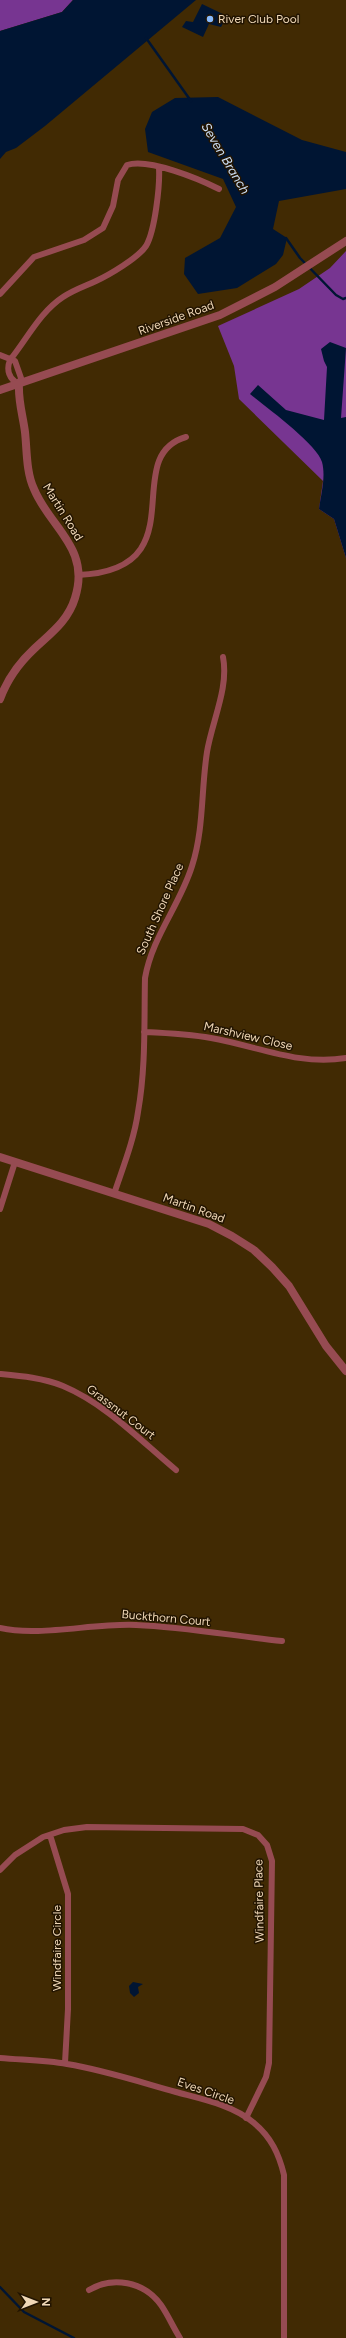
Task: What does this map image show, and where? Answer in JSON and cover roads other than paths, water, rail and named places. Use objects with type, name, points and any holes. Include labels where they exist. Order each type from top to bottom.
[{"type":"street","points":[[0,294],[34,257],[84,240],[103,228],[113,206],[118,180],[127,165],[142,163],[219,189]]},
{"type":"street","points":[[0,355],[10,360],[15,362],[21,378],[19,384],[10,376],[7,367],[10,360],[39,321],[61,297],[114,270],[146,246],[160,182],[159,168]]},
{"type":"street","name":"Riverside Road","points":[[0,390],[190,327],[249,302],[285,281],[346,241]]},
{"type":"street","name":"Martin Road","points":[[0,699],[2,689],[23,661],[56,630],[67,617],[76,597],[78,575],[76,559],[70,543],[43,507],[33,488],[20,404],[19,384]]},
{"type":"street","points":[[78,575],[98,574],[113,570],[129,561],[140,550],[148,536],[152,523],[153,481],[158,462],[170,445],[186,437]]},
{"type":"street","name":"South Shore Place","points":[[114,1194],[131,1143],[138,1112],[142,1079],[145,978],[148,961],[184,886],[197,846],[207,751],[224,678],[223,657]]},
{"type":"street","name":"Marshview Close","points":[[144,1032],[210,1038],[313,1061],[346,1058]]},
{"type":"street","name":"Martin Road","points":[[0,1157],[209,1224],[232,1236],[254,1250],[289,1286],[326,1346],[346,1371]]},
{"type":"street","points":[[0,1209],[15,1162]]},
{"type":"street","name":"Grassnut Court","points":[[0,1374],[42,1380],[79,1394],[101,1408],[176,1470]]},
{"type":"street","name":"Buckthorn Court","points":[[0,1628],[25,1631],[95,1625],[137,1625],[282,1641]]},
{"type":"street","name":"Windfaire Place","points":[[0,1870],[14,1855],[50,1834],[64,1830],[87,1827],[243,1829],[258,1835],[267,1844],[272,1861],[269,2063],[266,2077],[246,2118]]},
{"type":"street","name":"Windfaire Circle","points":[[50,1834],[68,1894],[68,2009],[65,2064]]},
{"type":"street","name":"Eves Circle","points":[[0,2058],[65,2064],[103,2071],[211,2102],[246,2118],[265,2133],[274,2145],[284,2175],[284,2338]]},
{"type":"street","points":[[89,2290],[99,2284],[112,2282],[130,2284],[145,2290],[161,2305],[180,2338]]},
{"type":"water","points":[[73,0],[196,0],[45,126],[16,148],[6,152],[0,159],[0,31],[62,12]]},
{"type":"water","name":"River Club Pool","points":[[202,4],[227,16],[221,27],[209,24],[203,37],[182,27],[186,21],[193,22]]},
{"type":"water","points":[[218,97],[302,140],[346,152],[346,189],[279,201],[273,229],[287,238],[283,255],[276,264],[237,288],[198,294],[184,274],[185,258],[220,238],[236,207],[223,179],[148,152],[145,129],[152,112],[175,98]]},
{"type":"water","points":[[330,342],[346,348],[341,418],[346,417],[346,558],[334,519],[319,509],[324,474],[322,462],[318,454],[290,426],[250,394],[258,385],[286,410],[324,420],[327,367],[321,349]]},
{"type":"water","points":[[133,1982],[143,1984],[138,1987],[139,1993],[134,1997],[130,1993],[129,1986]]},
{"type":"waterway","name":"Seven Branch","points":[[146,38],[191,101]]},
{"type":"waterway","name":"Seven Branch","points":[[286,238],[300,258],[336,295],[343,299],[346,298]]},
{"type":"waterway","points":[[0,2287],[24,2312],[74,2338]]},
{"type":"place","name":"River Club Pool","points":[[210,19]]}]
